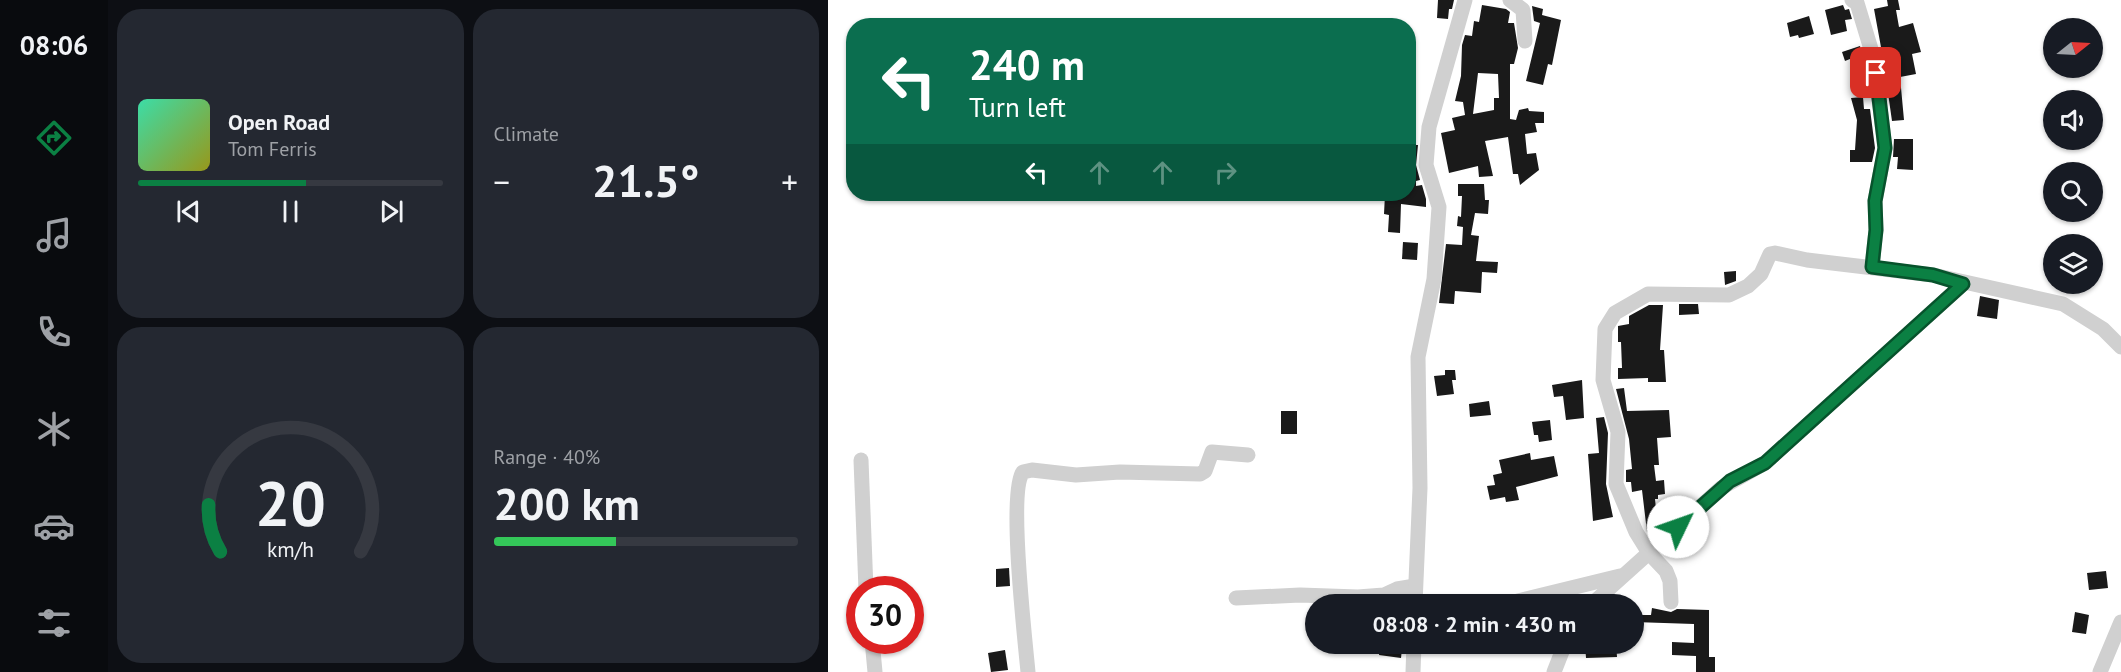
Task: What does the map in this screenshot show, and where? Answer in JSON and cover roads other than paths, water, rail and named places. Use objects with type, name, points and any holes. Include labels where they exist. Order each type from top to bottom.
[{"type":"street","points":[[1415,594],[1419,488],[1418,357],[1434,279],[1439,207],[1428,175],[1426,148],[1432,118],[1466,0]]},
{"type":"street","points":[[1510,0],[1523,10],[1525,41]]},
{"type":"street","points":[[1852,0],[1857,3],[1874,59],[1885,148],[1875,201],[1875,239],[1871,263]]},
{"type":"street","points":[[1671,602],[1670,581],[1636,532],[1615,474],[1618,432],[1603,380],[1605,329],[1615,313],[1648,294],[1728,295],[1758,278],[1770,254],[1775,253],[1807,260],[1871,263],[2062,304],[2080,312],[2103,329],[2121,347]]},
{"type":"street","points":[[1546,594],[1623,575],[1657,562],[1721,488],[1765,463],[1963,284]]},
{"type":"street","points":[[1028,672],[1017,515],[1017,480],[1023,472],[1032,470],[1076,476],[1120,472],[1200,474],[1204,472],[1212,452],[1248,455]]},
{"type":"street","points":[[861,460],[865,576]]},
{"type":"street","points":[[1603,594],[1623,575]]},
{"type":"street","points":[[1236,598],[1300,595],[1358,597],[1384,595],[1404,587],[1415,586]]},
{"type":"street","points":[[2100,672],[2121,622]]},
{"type":"street","points":[[873,654],[875,672]]},
{"type":"street","points":[[1413,672],[1414,654]]},
{"type":"street","points":[[1554,672],[1561,654]]}]
